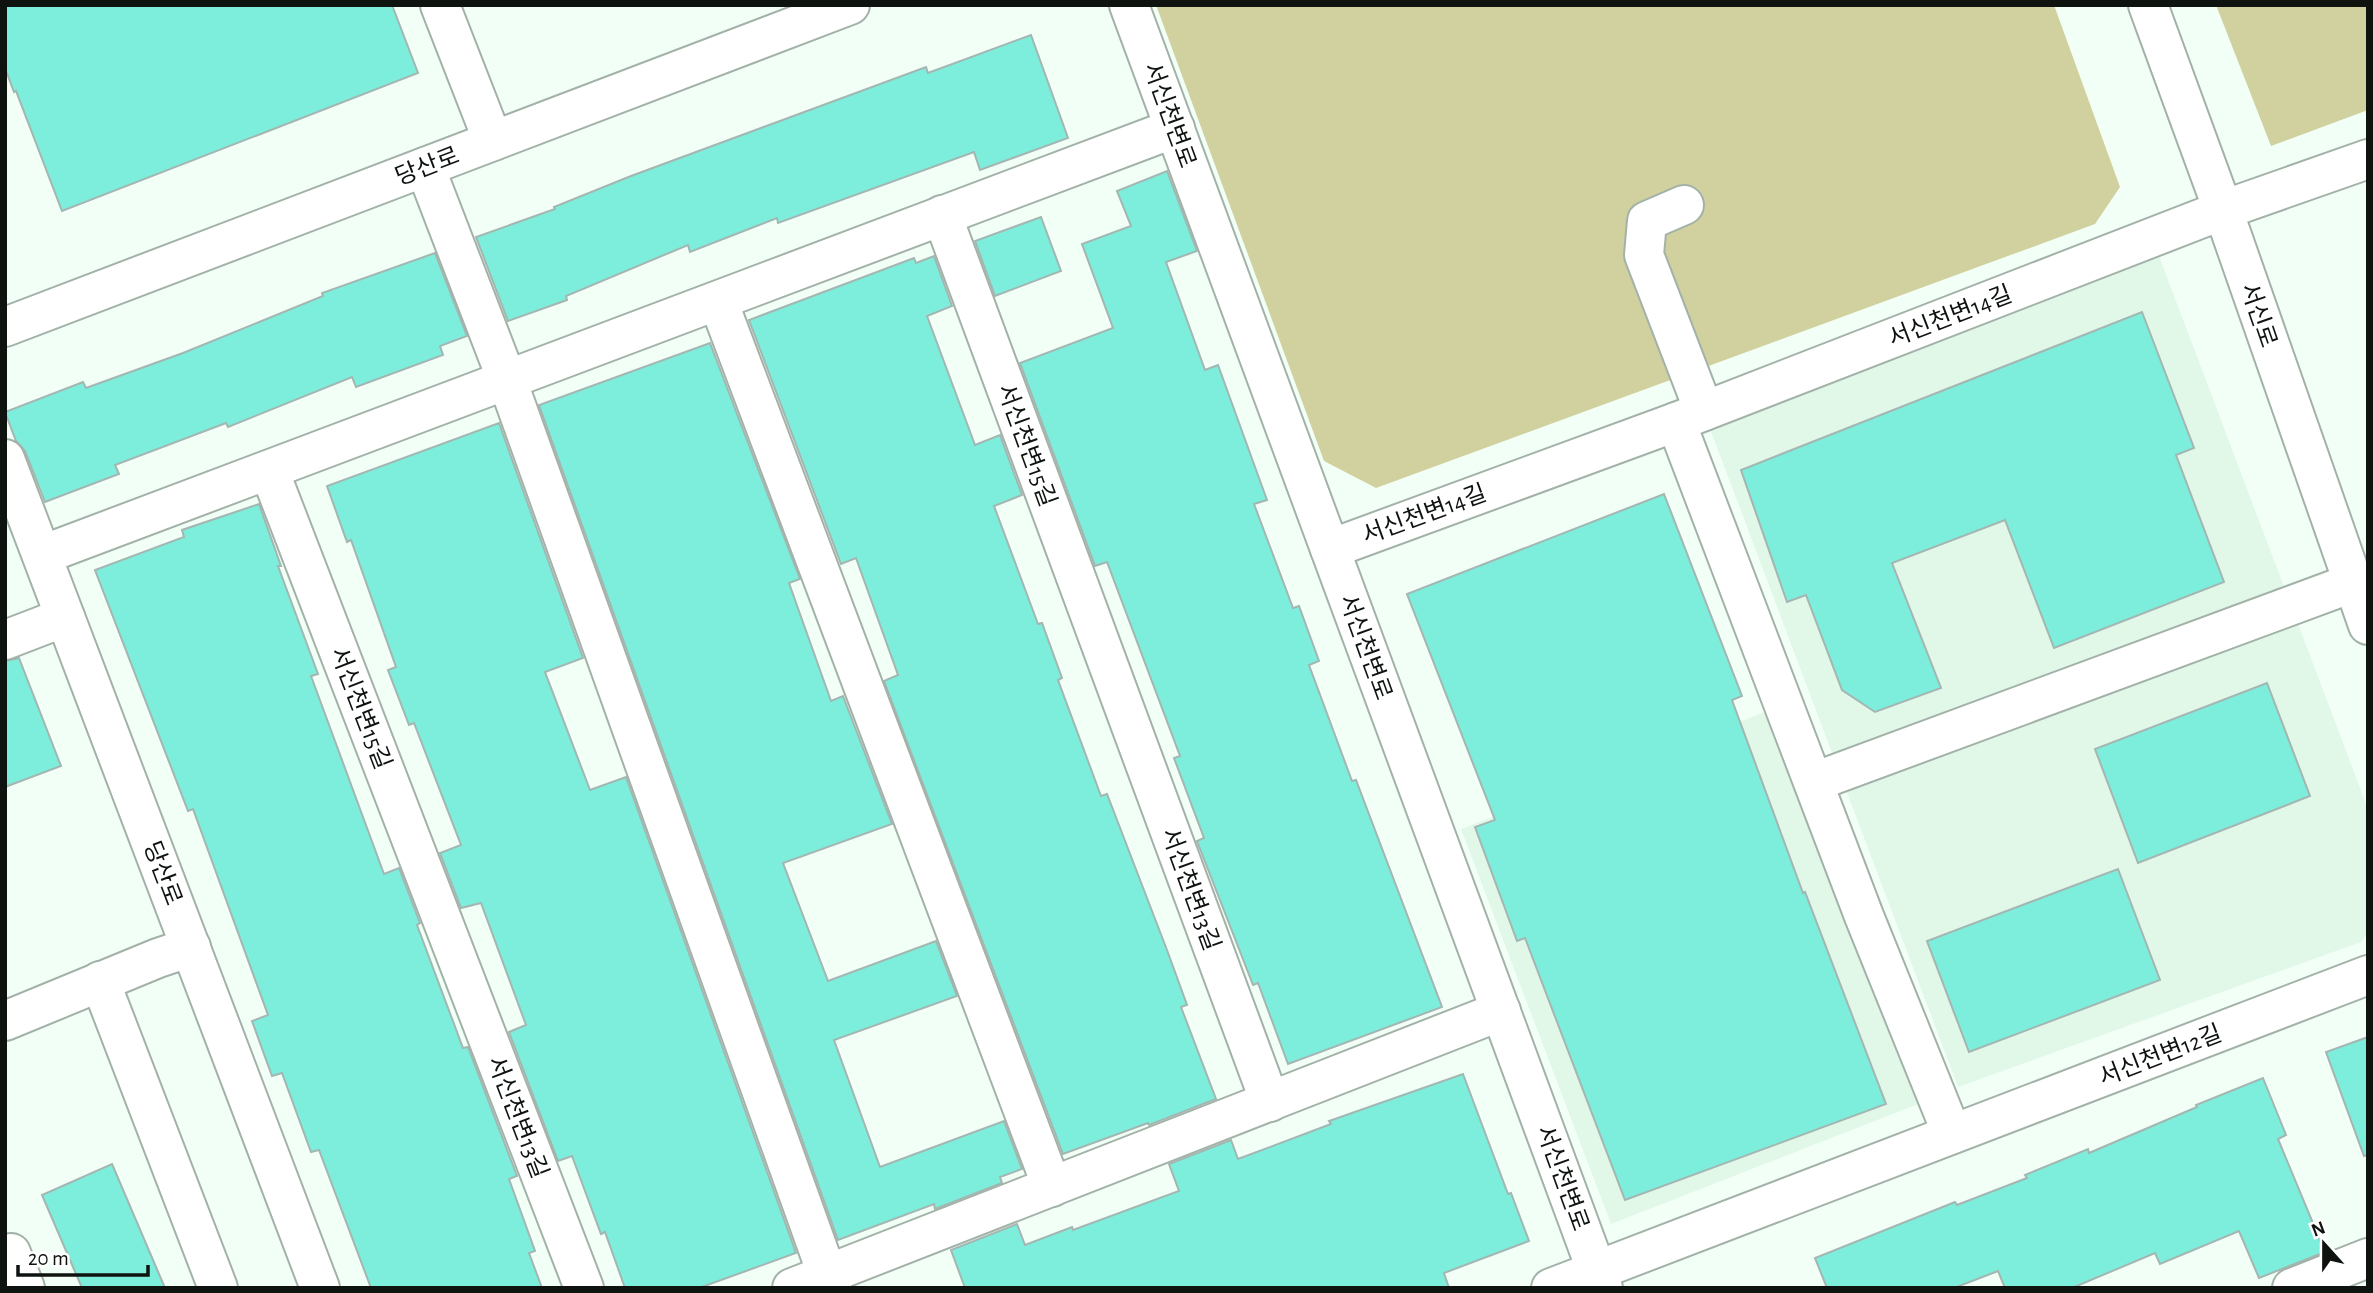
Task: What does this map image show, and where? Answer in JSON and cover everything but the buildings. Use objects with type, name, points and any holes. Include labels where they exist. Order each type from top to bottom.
[{"type":"street","points":[[440,5],[494,141]]},
{"type":"street","name":"당산로","points":[[5,327],[849,5]]},
{"type":"street","name":"서신천변로","points":[[1129,5],[1600,1279]]},
{"type":"street","name":"서신로","points":[[2148,5],[2223,210],[2351,583],[2368,625]]},
{"type":"street","points":[[42,555],[1175,128]]},
{"type":"street","name":"서신천변14길","points":[[1330,549],[1690,417],[2223,210],[2368,159]]},
{"type":"street","points":[[425,167],[507,380],[677,856],[817,1283],[1052,1187],[1501,1012]]},
{"type":"street","points":[[1684,205],[1647,220],[1644,255],[1690,417],[1814,782],[1952,1134]]},
{"type":"street","name":"서신천변15길","points":[[942,215],[1112,676]]},
{"type":"street","points":[[718,301],[1052,1187]]},
{"type":"street","name":"당산로","points":[[5,459],[320,1288]]},
{"type":"street","name":"서신천변15길","points":[[269,470],[452,946]]},
{"type":"street","points":[[1814,782],[2351,583]]},
{"type":"street","points":[[5,640],[65,617]]},
{"type":"street","name":"서신천변13길","points":[[1112,676],[1270,1102]]},
{"type":"street","name":"서신천변13길","points":[[452,946],[584,1288]]},
{"type":"street","points":[[5,1021],[191,947]]},
{"type":"street","name":"서신천변12길","points":[[1551,1288],[1600,1279],[1952,1134],[2368,975]]},
{"type":"street","points":[[100,981],[218,1288]]},
{"type":"street","points":[[5,1255],[11,1253],[25,1288]]},
{"type":"street","points":[[2292,1288],[2368,1258]]},
{"type":"shaded area","points":[[2156,248],[2368,809],[2368,933],[2361,942],[1958,1087],[1710,429]]},
{"type":"shaded area","points":[[1770,710],[1921,1103],[1611,1224],[1461,829]]},
{"type":"green space","points":[[1156,5],[2054,5],[2120,187],[2095,224],[1376,488],[1324,461]]},
{"type":"green space","points":[[2216,5],[2368,5],[2368,110],[2271,146]]}]
